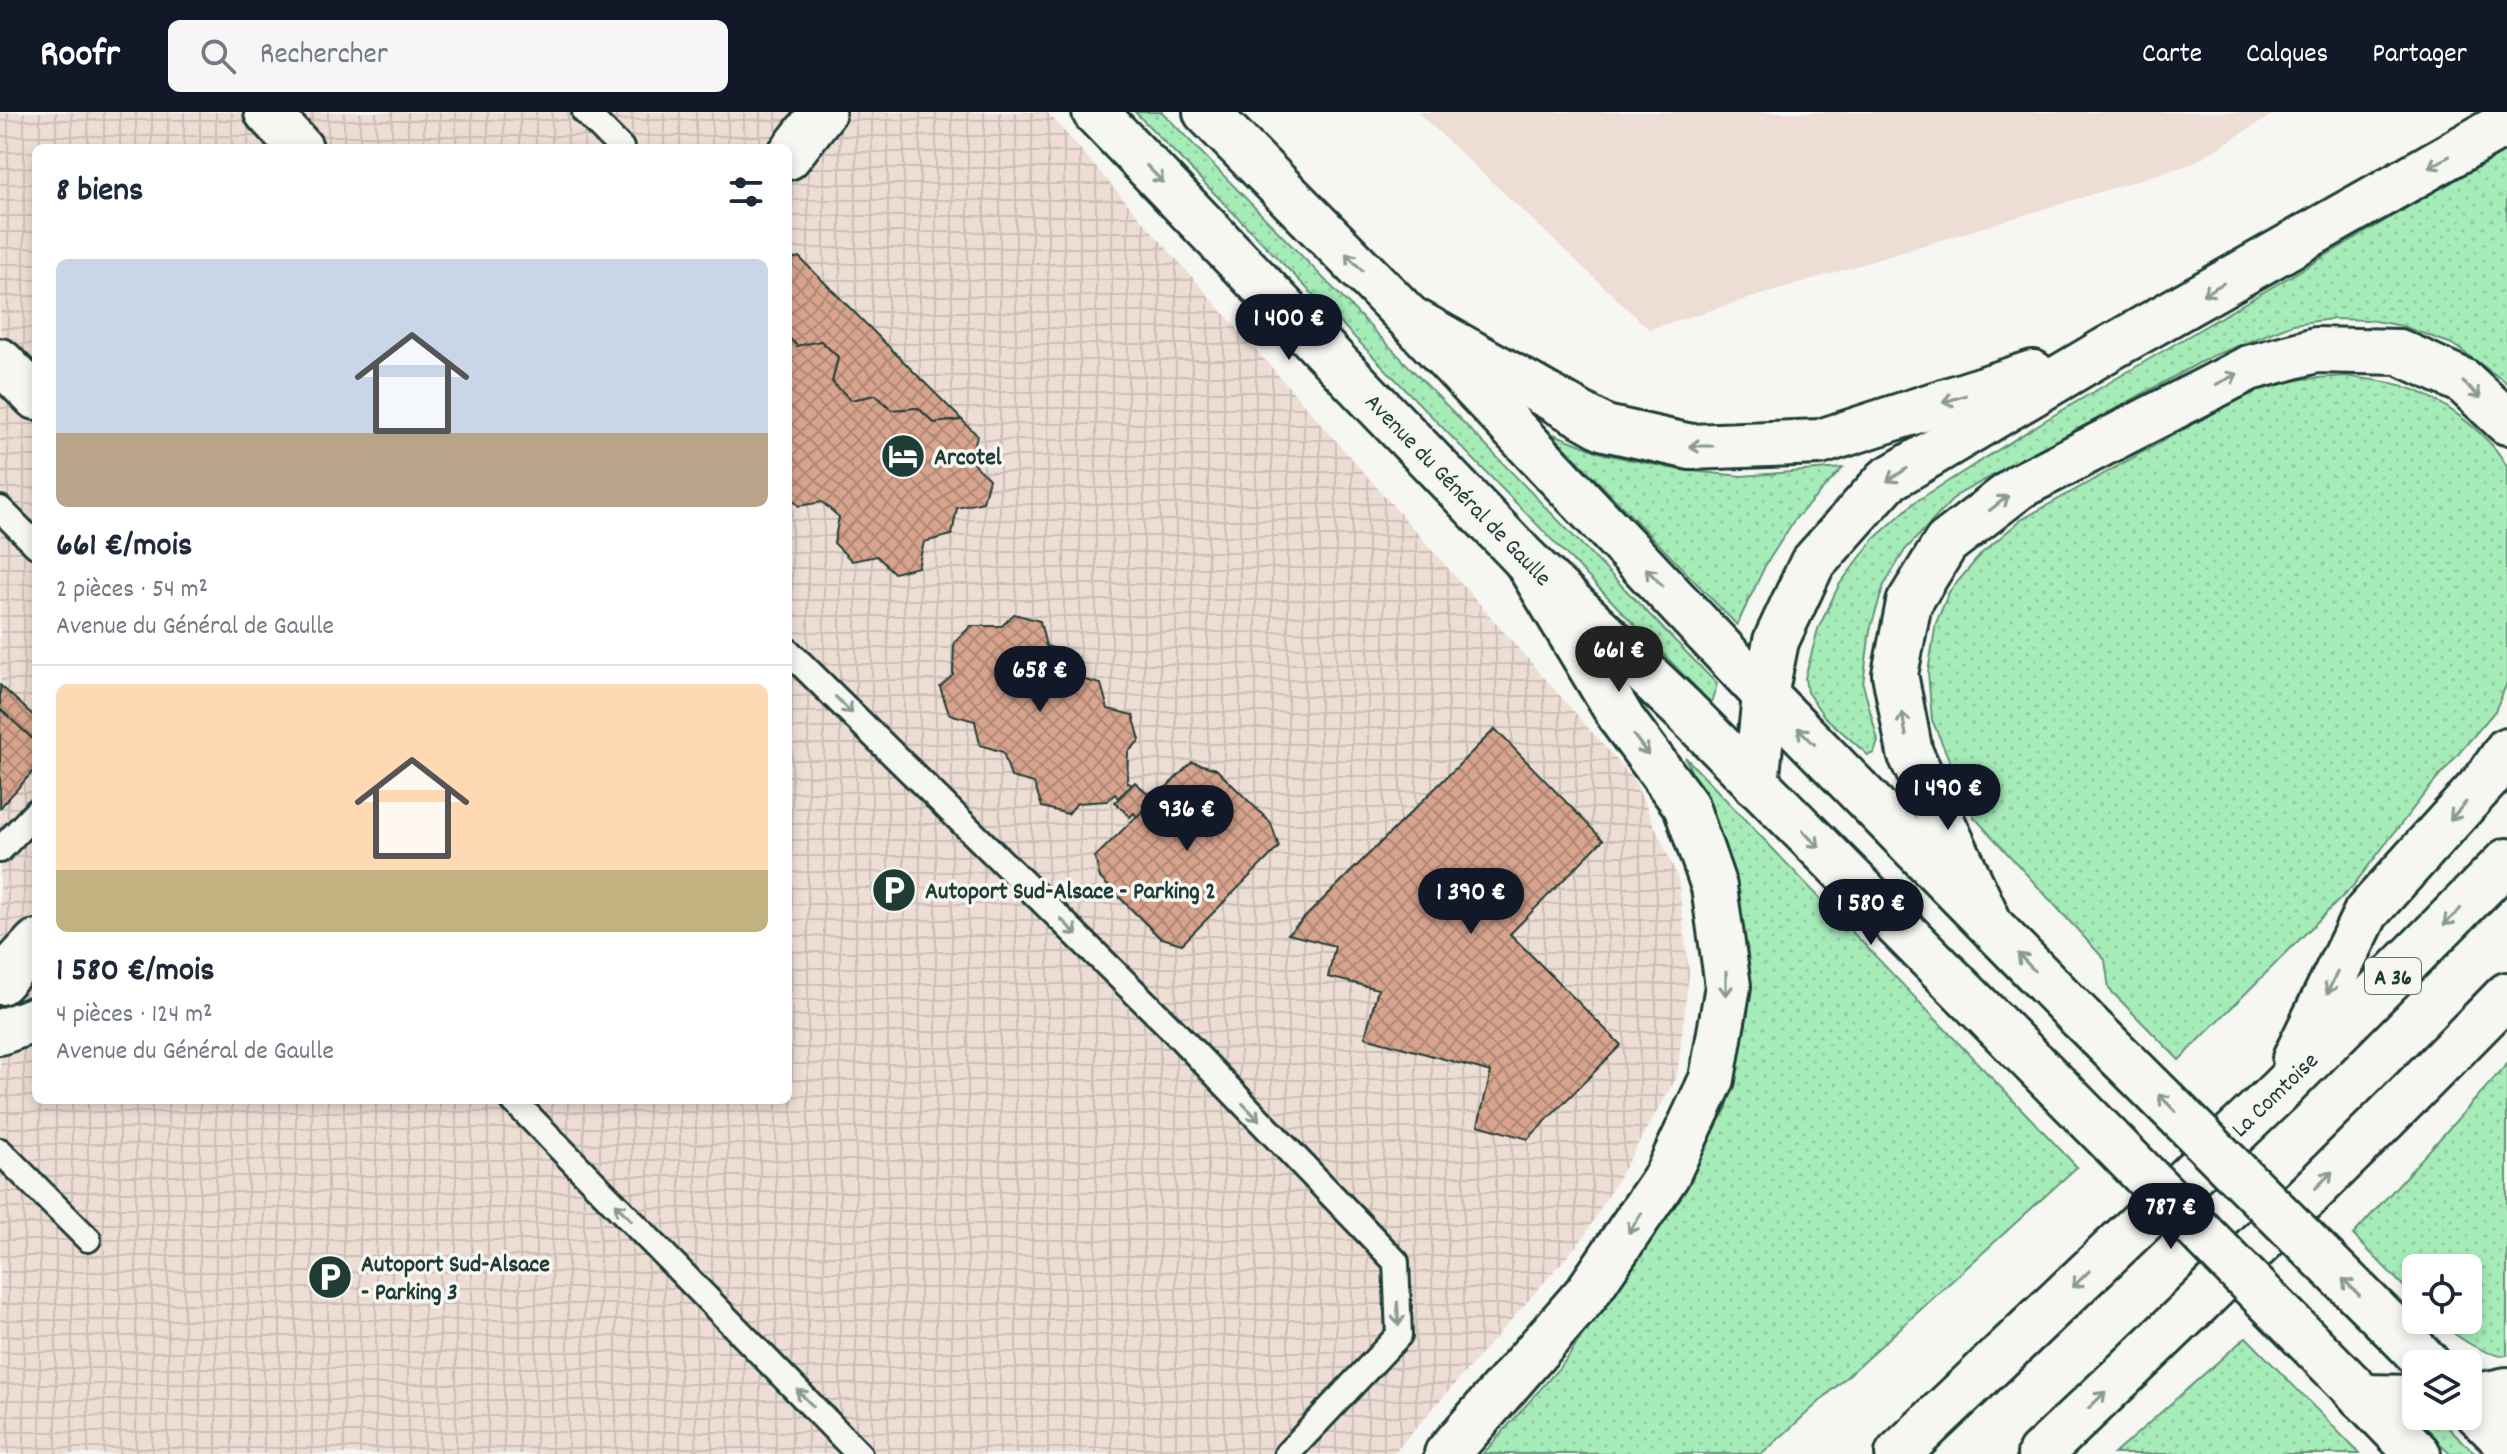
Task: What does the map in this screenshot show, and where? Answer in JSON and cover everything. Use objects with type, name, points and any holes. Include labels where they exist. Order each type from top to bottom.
[{"type":"main road","points":[[267,112],[296,144]]},
{"type":"main road","points":[[792,152],[823,112]]},
{"type":"main road","points":[[1206,112],[1409,318],[1765,695],[2081,1018],[2415,1350]]},
{"type":"main road","name":"Avenue du Général de Gaulle","points":[[1093,114],[1526,560],[1684,710],[2418,1454]]},
{"type":"main road","points":[[1756,784],[1765,695],[1776,641],[1812,564],[1887,480],[2108,349],[2507,123]]},
{"type":"main road","points":[[1409,318],[1605,428],[1691,447],[1820,442],[2108,349]]},
{"type":"main road","points":[[1990,924],[1910,753],[1895,674],[1909,603],[1946,543],[2020,486],[2249,368],[2316,350],[2399,352],[2463,381],[2507,422]]},
{"type":"main road","points":[[0,361],[32,393]]},
{"type":"main road","points":[[1447,1454],[1587,1293],[1667,1175],[1712,1079],[1728,986],[1714,887],[1686,806],[1623,721],[1526,560]]},
{"type":"main road","points":[[2279,1091],[2366,913],[2488,778],[2507,750]]},
{"type":"main road","name":"La Comtoise","points":[[1898,1454],[2279,1091],[2507,861]]},
{"type":"main road","points":[[0,982],[32,947]]},
{"type":"main road","points":[[2040,1454],[2312,1192],[2507,995]]},
{"type":"main road","points":[[0,1032],[32,1020]]},
{"type":"main road","points":[[2482,1397],[2507,1390]]},
{"type":"main road","points":[[2359,1394],[2402,1397]]},
{"type":"main road","points":[[2482,1416],[2507,1443]]},
{"type":"lane","points":[[585,112],[617,144]]},
{"type":"lane","points":[[0,509],[32,541]]},
{"type":"lane","points":[[792,655],[1167,1024],[1396,1262],[1399,1335],[1287,1454]]},
{"type":"lane","points":[[0,850],[32,816]]},
{"type":"lane","points":[[517,1104],[859,1454]]},
{"type":"lane","points":[[0,1151],[88,1239]]},
{"type":"shaded area","points":[[0,112],[1047,112],[1634,780],[1678,878],[1689,973],[1677,1077],[1584,1237],[1393,1454],[0,1454]]},
{"type":"shaded area","points":[[1417,112],[2277,112],[2191,164],[1649,329]]},
{"type":"green space","points":[[1135,112],[1162,112],[1717,684],[1711,703]]},
{"type":"green space","points":[[2507,149],[2507,383],[2452,344],[2402,326],[2369,320],[2332,319],[2293,324],[2210,357],[1957,495],[1905,550],[1884,585],[1870,630],[1863,684],[1878,741],[1874,753],[1868,755],[1824,716],[1807,692],[1805,678],[1818,629],[1839,585],[1875,538],[1915,502],[2049,418]]},
{"type":"green space","points":[[2346,376],[2389,383],[2426,395],[2474,427],[2507,467],[2507,683],[2495,711],[2426,792],[2352,887],[2179,1060],[2109,989],[2105,960],[1974,817],[1932,720],[1928,672],[1936,623],[1949,592],[1982,553],[2021,520],[2251,392],[2302,379]]},
{"type":"green space","points":[[1551,433],[1604,454],[1680,470],[1742,476],[1843,468],[1795,519],[1765,566],[1737,625]]},
{"type":"green space","points":[[1685,757],[2077,1167],[1762,1454],[1483,1454],[1567,1359],[1727,1108],[1748,1014],[1738,889],[1713,820]]},
{"type":"green space","points":[[2507,1064],[2507,1355],[2490,1353],[2455,1334],[2482,1334],[2482,1254],[2402,1254],[2402,1285],[2353,1235]]},
{"type":"green space","points":[[2246,1337],[2360,1454],[2114,1454]]},
{"type":"green space","points":[[2425,1430],[2451,1430],[2476,1454],[2450,1454]]},
{"type":"building","points":[[799,257],[962,420],[934,423],[918,408],[892,410],[876,395],[851,400],[832,382],[838,357],[821,341],[797,346],[792,341],[792,259]]},
{"type":"building","points":[[792,341],[797,346],[821,341],[838,357],[832,382],[851,400],[876,395],[892,410],[918,408],[934,423],[962,420],[977,435],[971,461],[989,479],[983,502],[957,508],[952,535],[924,542],[918,567],[894,573],[877,556],[852,561],[834,543],[839,517],[822,502],[799,506],[792,499]]},
{"type":"building","points":[[1014,614],[1040,621],[1046,646],[1071,653],[1077,678],[1101,684],[1108,709],[1133,715],[1140,740],[1128,752],[1127,782],[1132,785],[1118,798],[1115,794],[1107,801],[1077,803],[1068,814],[1042,807],[1034,783],[1011,777],[1003,752],[980,745],[975,721],[949,714],[940,687],[953,675],[954,643],[971,626],[1002,626]]},
{"type":"building","points":[[0,685],[32,714],[32,738],[0,709]]},
{"type":"building","points":[[0,709],[32,738],[32,772],[0,808]]},
{"type":"building","points":[[1495,729],[1603,840],[1510,934],[1621,1045],[1528,1139],[1478,1125],[1491,1072],[1365,1037],[1378,989],[1328,977],[1335,946],[1288,934]]},
{"type":"building","points":[[1192,762],[1216,769],[1271,823],[1279,847],[1182,944],[1159,937],[1100,878],[1095,857]]},
{"type":"building","points":[[1135,782],[1151,796],[1146,800],[1149,804],[1137,817],[1134,813],[1130,817],[1115,802]]},
{"type":"place","name":"Arcotel","points":[[903,456]]},
{"type":"place","name":"Autoport Sud-Alsace - Parking 2","points":[[894,890]]},
{"type":"place","name":"Autoport Sud-Alsace - Parking 3","points":[[330,1277]]}]
